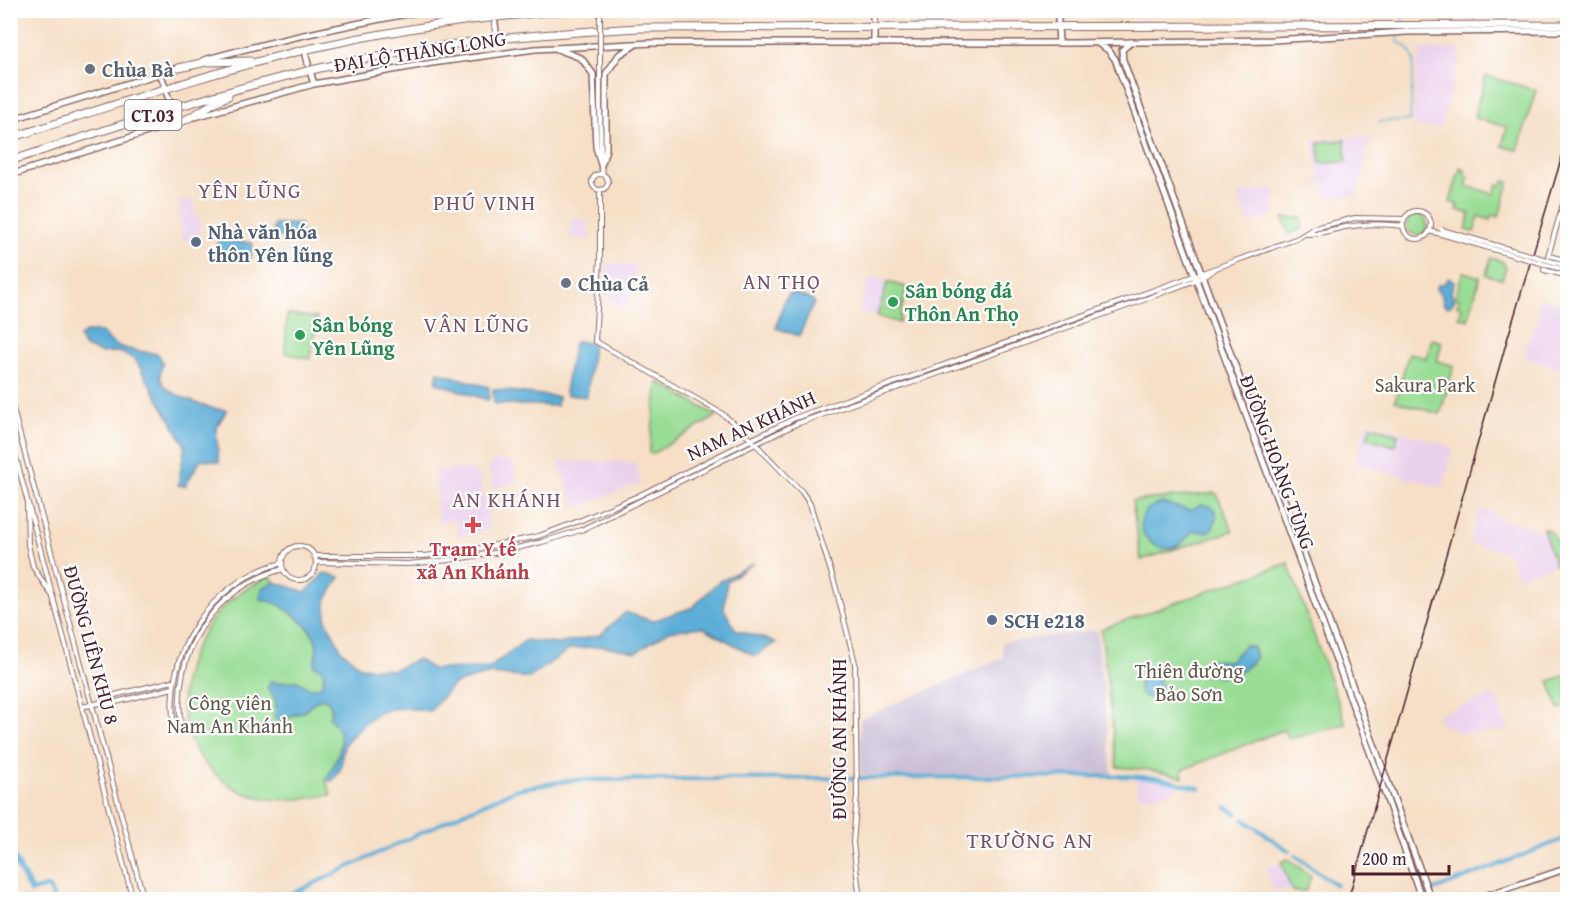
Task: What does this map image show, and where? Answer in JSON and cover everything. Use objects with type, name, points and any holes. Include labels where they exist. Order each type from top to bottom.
[{"type":"highway","name":"CT.03","points":[[10,138],[175,86],[306,51],[424,27],[574,10]]},
{"type":"highway","name":"CT.03","points":[[10,161],[171,109],[296,74],[424,48],[537,34],[640,28],[1404,29],[1568,25]]},
{"type":"highway","points":[[179,68],[206,62],[252,61],[306,51]]},
{"type":"highway","points":[[180,122],[224,98],[296,74]]},
{"type":"main road","points":[[874,10],[874,21]]},
{"type":"main road","name":"ĐẠI LỘ THĂNG LONG","points":[[10,120],[258,44],[426,11]]},
{"type":"main road","points":[[1059,11],[1059,43]]},
{"type":"main road","points":[[495,24],[496,32]]},
{"type":"main road","points":[[874,28],[874,43]]},
{"type":"main road","name":"ĐẠI LỘ THĂNG LONG","points":[[10,175],[180,122],[314,84],[499,53],[637,44],[1097,43],[1273,40],[1392,29]]},
{"type":"main road","points":[[1404,29],[1568,31]]},
{"type":"main road","points":[[301,35],[309,64]]},
{"type":"main road","points":[[497,40],[499,53]]},
{"type":"main road","name":"ĐƯỜNG HOÀNG TÙNG","points":[[1132,41],[1122,50],[1122,57],[1325,634],[1381,782],[1422,900]]},
{"type":"main road","name":"ĐƯỜNG HOÀNG TÙNG","points":[[1097,43],[1108,50],[1115,59],[1332,631],[1431,900]]},
{"type":"main road","points":[[601,166],[606,148],[606,74],[619,55],[637,44]]},
{"type":"main road","points":[[553,48],[581,58],[593,75],[596,147],[601,166]]},
{"type":"main road","points":[[310,71],[314,84]]},
{"type":"main road","points":[[160,73],[165,86]]},
{"type":"main road","points":[[167,94],[170,102]]},
{"type":"main road","points":[[172,110],[180,122]]},
{"type":"main road","points":[[1325,634],[1332,631]]},
{"type":"main road","points":[[1347,694],[1354,691]]},
{"type":"main road","points":[[1473,900],[1568,868]]},
{"type":"street","points":[[600,10],[601,174]]},
{"type":"street","points":[[601,174],[608,179],[609,184],[605,190],[600,191],[593,188],[592,183],[594,177],[601,174]]},
{"type":"street","points":[[1568,187],[1544,270],[1568,276]]},
{"type":"street","name":"ĐƯỜNG AN KHÁNH","points":[[600,191],[600,259],[595,341],[721,413],[739,427],[807,498],[820,533],[854,656],[857,777],[853,843],[860,900]]},
{"type":"street","points":[[1198,277],[1306,234],[1314,228],[1355,218],[1404,219],[1413,212],[1421,212],[1429,219],[1430,229],[1423,238],[1415,239],[1406,234],[1403,226],[1404,219]]},
{"type":"street","points":[[1306,234],[1318,234],[1357,225],[1403,226]]},
{"type":"street","points":[[1430,229],[1568,268]]},
{"type":"street","points":[[1549,256],[1568,261]]},
{"type":"street","name":"NAM AN KHÁNH","points":[[314,556],[408,557],[474,550],[539,536],[638,496],[795,418],[1147,292],[1198,277]]},
{"type":"street","name":"NAM AN KHÁNH","points":[[316,562],[408,564],[475,557],[539,543],[582,530],[796,424],[1163,293],[1198,277]]},
{"type":"street","points":[[1147,292],[1149,298]]},
{"type":"street","points":[[894,382],[895,388]]},
{"type":"street","name":"ĐƯỜNG LIÊN KHU 8","points":[[10,398],[144,900]]},
{"type":"street","name":"ĐƯỜNG LIÊN KHU 8","points":[[10,435],[133,900]]},
{"type":"street","points":[[27,496],[28,545],[31,560],[33,567],[53,597]]},
{"type":"street","points":[[296,547],[307,549],[316,562],[313,573],[300,580],[290,578],[283,569],[282,563],[286,553],[296,547]]},
{"type":"street","points":[[474,550],[475,557]]},
{"type":"street","points":[[282,563],[266,567],[228,589],[213,604],[186,640],[173,681],[174,727],[181,725],[178,698],[183,668],[189,649],[207,620],[220,604],[238,589],[283,569]]},
{"type":"street","points":[[99,703],[106,697],[173,681]]},
{"type":"street","points":[[82,707],[99,703],[108,704],[173,688]]},
{"type":"shaded area","points":[[1421,49],[1457,49],[1461,54],[1441,125],[1436,128],[1413,126],[1417,67]]},
{"type":"shaded area","points":[[1370,136],[1358,196],[1324,197],[1324,184],[1316,184],[1320,182],[1313,140]]},
{"type":"shaded area","points":[[1274,188],[1277,206],[1272,215],[1252,223],[1248,221],[1238,196],[1240,193]]},
{"type":"shaded area","points":[[193,200],[194,216],[200,217],[199,237],[182,241],[178,201]]},
{"type":"shaded area","points":[[570,218],[587,221],[587,230],[591,231],[591,239],[570,238]]},
{"type":"shaded area","points":[[606,263],[637,266],[629,305],[624,304],[623,307],[613,305],[613,300],[609,300],[607,293],[603,292]]},
{"type":"shaded area","points":[[870,276],[888,282],[877,316],[859,311]]},
{"type":"shaded area","points":[[1541,298],[1567,306],[1567,371],[1526,358],[1524,354],[1532,328],[1536,326]]},
{"type":"shaded area","points":[[1371,423],[1450,446],[1453,452],[1442,488],[1358,464],[1357,455],[1365,427]]},
{"type":"shaded area","points":[[492,461],[513,461],[517,483],[492,488],[489,468]]},
{"type":"shaded area","points":[[558,461],[635,462],[641,483],[575,508]]},
{"type":"shaded area","points":[[435,469],[469,470],[478,474],[481,478],[482,496],[485,498],[490,531],[458,536],[455,520],[438,522]]},
{"type":"shaded area","points":[[1482,510],[1494,513],[1496,517],[1542,530],[1543,528],[1555,565],[1517,577],[1510,554],[1470,543],[1478,513]]},
{"type":"shaded area","points":[[1097,630],[1112,775],[861,775],[860,719],[1003,658],[1002,643]]},
{"type":"shaded area","points":[[1495,694],[1508,728],[1493,732],[1462,733],[1438,722],[1437,715]]},
{"type":"shaded area","points":[[1136,778],[1176,784],[1176,790],[1155,796],[1138,796]]},
{"type":"shaded area","points":[[1281,862],[1292,891],[1274,890],[1266,870],[1267,867]]},
{"type":"green space","points":[[1486,76],[1536,90],[1518,150],[1502,146],[1507,127],[1474,116]]},
{"type":"green space","points":[[1345,140],[1346,162],[1320,163],[1319,142]]},
{"type":"green space","points":[[1460,168],[1465,170],[1464,175],[1469,176],[1466,186],[1494,194],[1497,184],[1502,185],[1504,181],[1509,182],[1499,217],[1492,215],[1490,220],[1479,216],[1474,232],[1466,230],[1470,214],[1457,210],[1458,205],[1450,202]]},
{"type":"green space","points":[[1417,215],[1424,218],[1427,225],[1424,232],[1417,235],[1410,232],[1407,225],[1410,218]]},
{"type":"green space","points":[[1283,218],[1302,218],[1302,229],[1289,235]]},
{"type":"green space","points":[[1491,258],[1502,261],[1506,267],[1502,279],[1486,275]]},
{"type":"green space","points":[[1463,272],[1480,277],[1468,320],[1459,317],[1462,307],[1457,306],[1459,299],[1455,297]]},
{"type":"green space","name":"Sân bóng đá Thôn An Thọ","points":[[888,282],[906,287],[899,323],[877,316]]},
{"type":"green space","name":"Sân bóng Yên Lũng","points":[[287,314],[317,318],[310,359],[285,353]]},
{"type":"green space","name":"Sakura Park","points":[[1432,339],[1442,342],[1437,361],[1454,366],[1440,414],[1395,401],[1409,353],[1426,358]]},
{"type":"green space","points":[[658,382],[717,416],[652,454],[649,453]]},
{"type":"green space","points":[[1371,426],[1398,434],[1395,446],[1367,438]]},
{"type":"green space","points":[[1216,493],[1233,531],[1141,560],[1132,501]]},
{"type":"green space","points":[[1543,528],[1554,537],[1564,562],[1555,565]]},
{"type":"green space","name":"Thiên đường Bảo Sơn","points":[[1288,563],[1346,724],[1290,739],[1283,730],[1182,770],[1183,777],[1149,770],[1117,767],[1101,629]]},
{"type":"green space","name":"Công viên Nam An Khánh","points":[[270,576],[275,582],[262,588],[267,599],[280,605],[308,628],[316,641],[315,664],[323,670],[324,677],[323,682],[317,688],[302,685],[297,681],[276,683],[270,691],[275,696],[277,712],[285,720],[305,711],[319,699],[323,698],[330,705],[332,718],[341,738],[338,757],[326,780],[331,795],[280,800],[240,791],[226,783],[208,767],[194,748],[186,727],[183,706],[184,685],[189,663],[198,643],[209,624],[229,601]]},
{"type":"green space","points":[[1567,675],[1567,706],[1559,709],[1549,681]]},
{"type":"green space","points":[[1288,859],[1311,876],[1306,891],[1292,891],[1281,862]]},
{"type":"water","points":[[274,224],[300,224],[301,236],[275,237],[273,235]]},
{"type":"water","points":[[218,240],[253,243],[251,258],[218,260],[216,258]]},
{"type":"water","points":[[1449,278],[1454,282],[1451,292],[1454,300],[1448,307],[1443,304],[1442,295],[1436,289],[1437,285],[1443,284]]},
{"type":"water","points":[[792,292],[813,300],[814,303],[799,336],[776,328],[785,299]]},
{"type":"water","points":[[86,332],[102,332],[112,343],[119,346],[158,354],[163,363],[160,378],[166,388],[198,404],[227,410],[216,428],[219,462],[201,459],[185,486],[178,485],[185,445],[135,359],[119,352],[101,353],[85,347],[79,337]]},
{"type":"water","points":[[578,341],[593,344],[587,397],[566,395],[565,392],[573,346]]},
{"type":"water","points":[[438,372],[489,387],[489,399],[436,383]]},
{"type":"water","points":[[493,389],[558,397],[557,406],[497,404],[494,403]]},
{"type":"water","points":[[1162,503],[1190,510],[1201,505],[1209,506],[1215,511],[1215,524],[1208,532],[1193,531],[1175,547],[1167,549],[1159,547],[1146,537],[1141,523],[1143,515],[1149,508]]},
{"type":"water","points":[[754,563],[727,581],[724,609],[736,630],[776,642],[755,656],[702,627],[669,631],[636,652],[603,646],[570,649],[529,678],[491,674],[454,684],[430,711],[398,708],[372,717],[347,741],[341,768],[332,781],[326,780],[338,756],[341,740],[336,725],[329,718],[332,708],[329,702],[323,698],[319,699],[303,712],[289,717],[282,724],[274,718],[276,702],[267,689],[271,680],[276,683],[298,681],[308,687],[317,688],[323,682],[324,677],[323,670],[314,665],[317,644],[313,634],[284,608],[276,603],[260,599],[262,588],[275,582],[306,592],[324,573],[340,577],[326,600],[326,620],[342,651],[361,667],[393,670],[418,659],[432,669],[489,668],[526,640],[558,644],[600,635],[626,612],[652,621],[693,607],[718,582]]},
{"type":"water","points":[[1245,645],[1253,647],[1256,657],[1246,667],[1224,676],[1210,674],[1204,670],[1208,657],[1212,660],[1230,661]]},
{"type":"water","points":[[1150,676],[1158,679],[1161,687],[1158,695],[1150,698],[1142,695],[1139,687],[1142,679]]},
{"type":"waterway","points":[[10,17],[13,10]]},
{"type":"waterway","points":[[1402,21],[1404,10]]},
{"type":"waterway","points":[[1378,123],[1410,120],[1414,59],[1408,48],[1398,42],[1399,35]]},
{"type":"waterway","points":[[279,900],[518,789],[572,780],[1127,776],[1159,778],[1199,788]]},
{"type":"waterway","points":[[1226,807],[1237,814]]},
{"type":"waterway","points":[[1243,819],[1289,851]]},
{"type":"waterway","points":[[1432,891],[1561,840],[1568,833]]},
{"type":"waterway","points":[[10,851],[31,891]]},
{"type":"waterway","points":[[1295,855],[1336,885]]},
{"type":"waterway","points":[[31,891],[47,887],[54,900]]},
{"type":"railway","points":[[1348,900],[1505,347],[1568,136]]},
{"type":"place","name":"Chùa Bà","points":[[90,69]]},
{"type":"place","name":"Nhà văn hóa thôn Yên lũng","points":[[196,242]]},
{"type":"place","name":"Chùa Cả","points":[[566,283]]},
{"type":"place","name":"Sân bóng đá Thôn An Thọ","points":[[893,302]]},
{"type":"place","name":"Sân bóng Yên Lũng","points":[[300,335]]},
{"type":"place","name":"Trạm Y tế xã An Khánh","points":[[473,525]]},
{"type":"place","name":"SCH e218","points":[[992,620]]},
{"type":"district","name":"YÊN LŨNG","points":[[250,190]]},
{"type":"district","name":"PHÚ VINH","points":[[485,202]]},
{"type":"district","name":"AN THỌ","points":[[782,281]]},
{"type":"district","name":"VÂN LŨNG","points":[[477,324]]},
{"type":"district","name":"AN KHÁNH","points":[[507,499]]},
{"type":"district","name":"TRƯỜNG AN","points":[[1030,840]]}]
